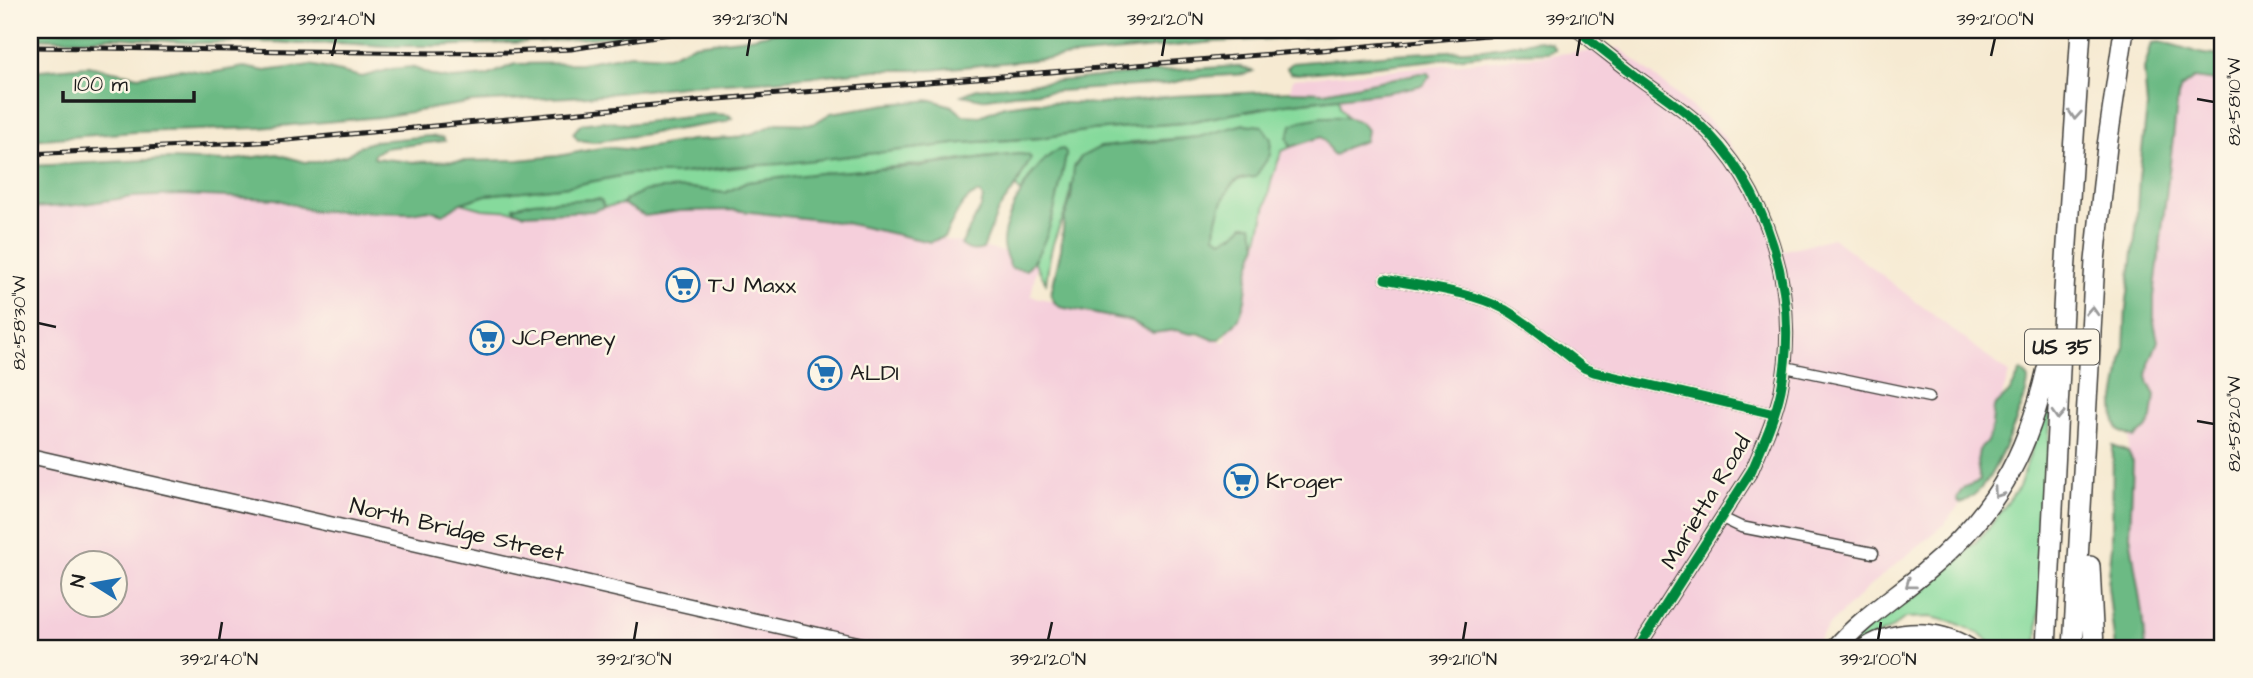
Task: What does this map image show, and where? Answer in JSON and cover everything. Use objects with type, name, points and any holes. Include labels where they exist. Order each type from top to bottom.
[{"type":"highway","name":"US 35","points":[[2073,648],[2095,261],[2107,146],[2124,30]]},
{"type":"highway","name":"US 35","points":[[2046,648],[2064,290],[2081,38]]},
{"type":"highway","points":[[1836,648],[1862,621],[1924,573],[1961,539],[1982,516],[2004,484],[2033,424],[2044,389],[2064,290]]},
{"type":"highway","points":[[2085,432],[2091,514],[2089,585],[2094,648]]},
{"type":"highway","points":[[1866,648],[1889,636],[1911,633],[1942,638],[1968,648]]},
{"type":"main road","name":"North Bridge Street","points":[[30,456],[874,648]]},
{"type":"street","name":"Marietta Road","points":[[1577,30],[1696,121],[1731,162],[1762,217],[1779,263],[1786,309],[1785,367],[1774,414],[1752,470],[1638,648]]},
{"type":"street","points":[[1385,279],[1478,299],[1496,306],[1584,368],[1594,372],[1774,414]]},
{"type":"street","points":[[1785,367],[1929,397]]},
{"type":"street","points":[[1722,518],[1741,527],[1873,553]]},
{"type":"shaded area","points":[[1620,48],[1718,129],[1748,171],[1781,251],[1833,238],[2009,373],[1977,482],[1943,526],[1873,583],[1830,624],[1812,648],[30,648],[30,177],[446,181],[822,214],[1038,259],[1031,296],[1225,342],[1293,79]]},
{"type":"shaded area","points":[[2169,72],[2223,80],[2223,648],[2126,648],[2127,461]]},
{"type":"green space","points":[[30,30],[648,30],[625,35],[550,41],[386,46],[276,42],[193,43],[112,37],[83,40],[30,38]]},
{"type":"green space","points":[[786,30],[1379,30],[1215,42],[931,70],[876,70],[588,96],[473,102],[380,117],[259,128],[135,132],[30,140],[30,71],[88,66],[138,76],[181,69],[210,73],[244,67],[265,71],[311,65],[362,77],[391,69],[412,67],[434,76],[453,79],[487,76],[515,64],[581,63],[631,54],[668,56],[695,44],[749,38]]},
{"type":"green space","points":[[1539,40],[1551,43],[1555,49],[1548,52],[1503,53],[1298,74],[1290,73],[1287,68],[1292,63],[1484,49]]},
{"type":"green space","points":[[2159,42],[2206,54],[2223,55],[2223,82],[2194,78],[2181,88],[2178,96],[2154,297],[2154,322],[2158,341],[2147,376],[2155,395],[2152,419],[2146,429],[2134,438],[2119,431],[2115,423],[2114,405],[2124,349],[2147,107],[2144,69],[2152,43]]},
{"type":"green space","points":[[1238,66],[1253,71],[1166,84],[1013,94],[982,99],[962,95],[977,89]]},
{"type":"green space","points":[[1428,73],[1430,76],[1423,85],[1389,92],[1286,104],[1183,123],[1092,130],[1041,138],[964,143],[677,174],[631,174],[569,186],[486,195],[461,203],[443,214],[429,210],[411,213],[313,211],[276,199],[181,195],[132,197],[69,206],[30,208],[30,166],[170,159],[226,161],[277,154],[305,162],[318,162],[347,155],[360,146],[375,141],[430,136],[443,138],[445,141],[384,148],[374,154],[374,158],[412,162],[519,160],[605,147],[634,150],[691,140],[734,138],[777,123],[813,124],[831,113],[888,104],[932,100],[952,106],[963,115],[980,116],[1004,106],[1035,102],[1100,104],[1173,96],[1324,92]]},
{"type":"green space","points":[[1339,98],[1340,107],[1347,117],[1321,117],[1287,138],[1291,147],[1282,151],[1272,178],[1257,244],[1244,225],[1235,234],[1222,240],[1215,236],[1219,214],[1228,190],[1238,180],[1255,177],[1244,124],[1199,137],[1131,142],[1071,185],[1067,208],[1055,236],[1046,283],[1034,261],[1052,220],[1066,156],[1032,174],[1020,192],[1016,186],[1031,158],[1019,154],[747,182],[725,193],[691,188],[625,200],[623,204],[604,207],[601,200],[597,199],[533,202],[514,208],[515,211],[483,209],[461,203],[486,195],[569,186],[631,174],[677,174],[964,143],[1041,138],[1092,130],[1183,123],[1286,104]]},
{"type":"green space","points":[[712,114],[729,115],[732,118],[725,122],[594,142],[578,140],[573,133],[581,124],[602,121],[628,124]]},
{"type":"green space","points":[[1321,117],[1358,121],[1367,130],[1365,141],[1347,147],[1334,156],[1321,137],[1291,147],[1287,138],[1292,125]]},
{"type":"green space","points":[[1244,124],[1262,126],[1271,139],[1270,155],[1255,177],[1240,179],[1233,184],[1219,214],[1215,236],[1222,240],[1235,234],[1244,225],[1252,225],[1257,244],[1239,319],[1220,339],[1176,330],[1153,333],[1131,321],[1060,307],[1054,302],[1051,294],[1061,249],[1064,219],[1071,198],[1074,167],[1081,157],[1100,147],[1199,137]]},
{"type":"green space","points":[[1063,149],[1066,156],[1057,200],[1042,246],[1026,270],[1011,268],[1003,245],[1015,203],[1043,161]]},
{"type":"green space","points":[[1019,154],[1031,158],[998,211],[983,249],[977,250],[969,250],[961,245],[981,207],[983,198],[979,193],[962,205],[944,237],[930,242],[845,223],[733,210],[680,211],[645,216],[623,204],[625,200],[644,191],[691,188],[725,193],[747,182]]},
{"type":"green space","points":[[601,200],[604,207],[593,211],[523,214],[515,211],[514,207],[533,202]]},
{"type":"green space","points":[[2021,371],[2028,378],[2027,388],[2004,447],[1986,482],[1975,494],[1961,503],[1957,501],[1957,497],[1964,487],[1980,481],[1977,462],[1979,450],[1991,433],[1994,407],[2009,393]]},
{"type":"green space","points":[[2052,388],[2037,648],[1997,648],[1980,634],[1956,623],[1931,617],[1905,618],[1856,648],[1842,648],[1891,604],[1961,557],[1987,530],[2019,487]]},
{"type":"green space","points":[[2113,446],[2128,452],[2133,462],[2130,535],[2145,648],[2115,648],[2108,586],[2112,545]]},
{"type":"railway","points":[[30,47],[508,52],[571,49],[695,30]]},
{"type":"railway","points":[[30,154],[277,141],[706,100],[1541,30]]},
{"type":"cycle path","points":[[1577,30],[1696,121],[1721,148],[1743,178],[1760,210],[1773,245],[1782,281],[1786,317],[1786,354],[1781,390],[1772,421],[1752,470],[1638,648]]},
{"type":"cycle path","points":[[1385,279],[1447,290],[1506,310],[1584,368],[1594,372],[1774,414]]},
{"type":"place","name":"TJ Maxx","points":[[683,285]]},
{"type":"place","name":"JCPenney","points":[[487,338]]},
{"type":"place","name":"ALDI","points":[[825,373]]},
{"type":"place","name":"Kroger","points":[[1241,481]]}]
